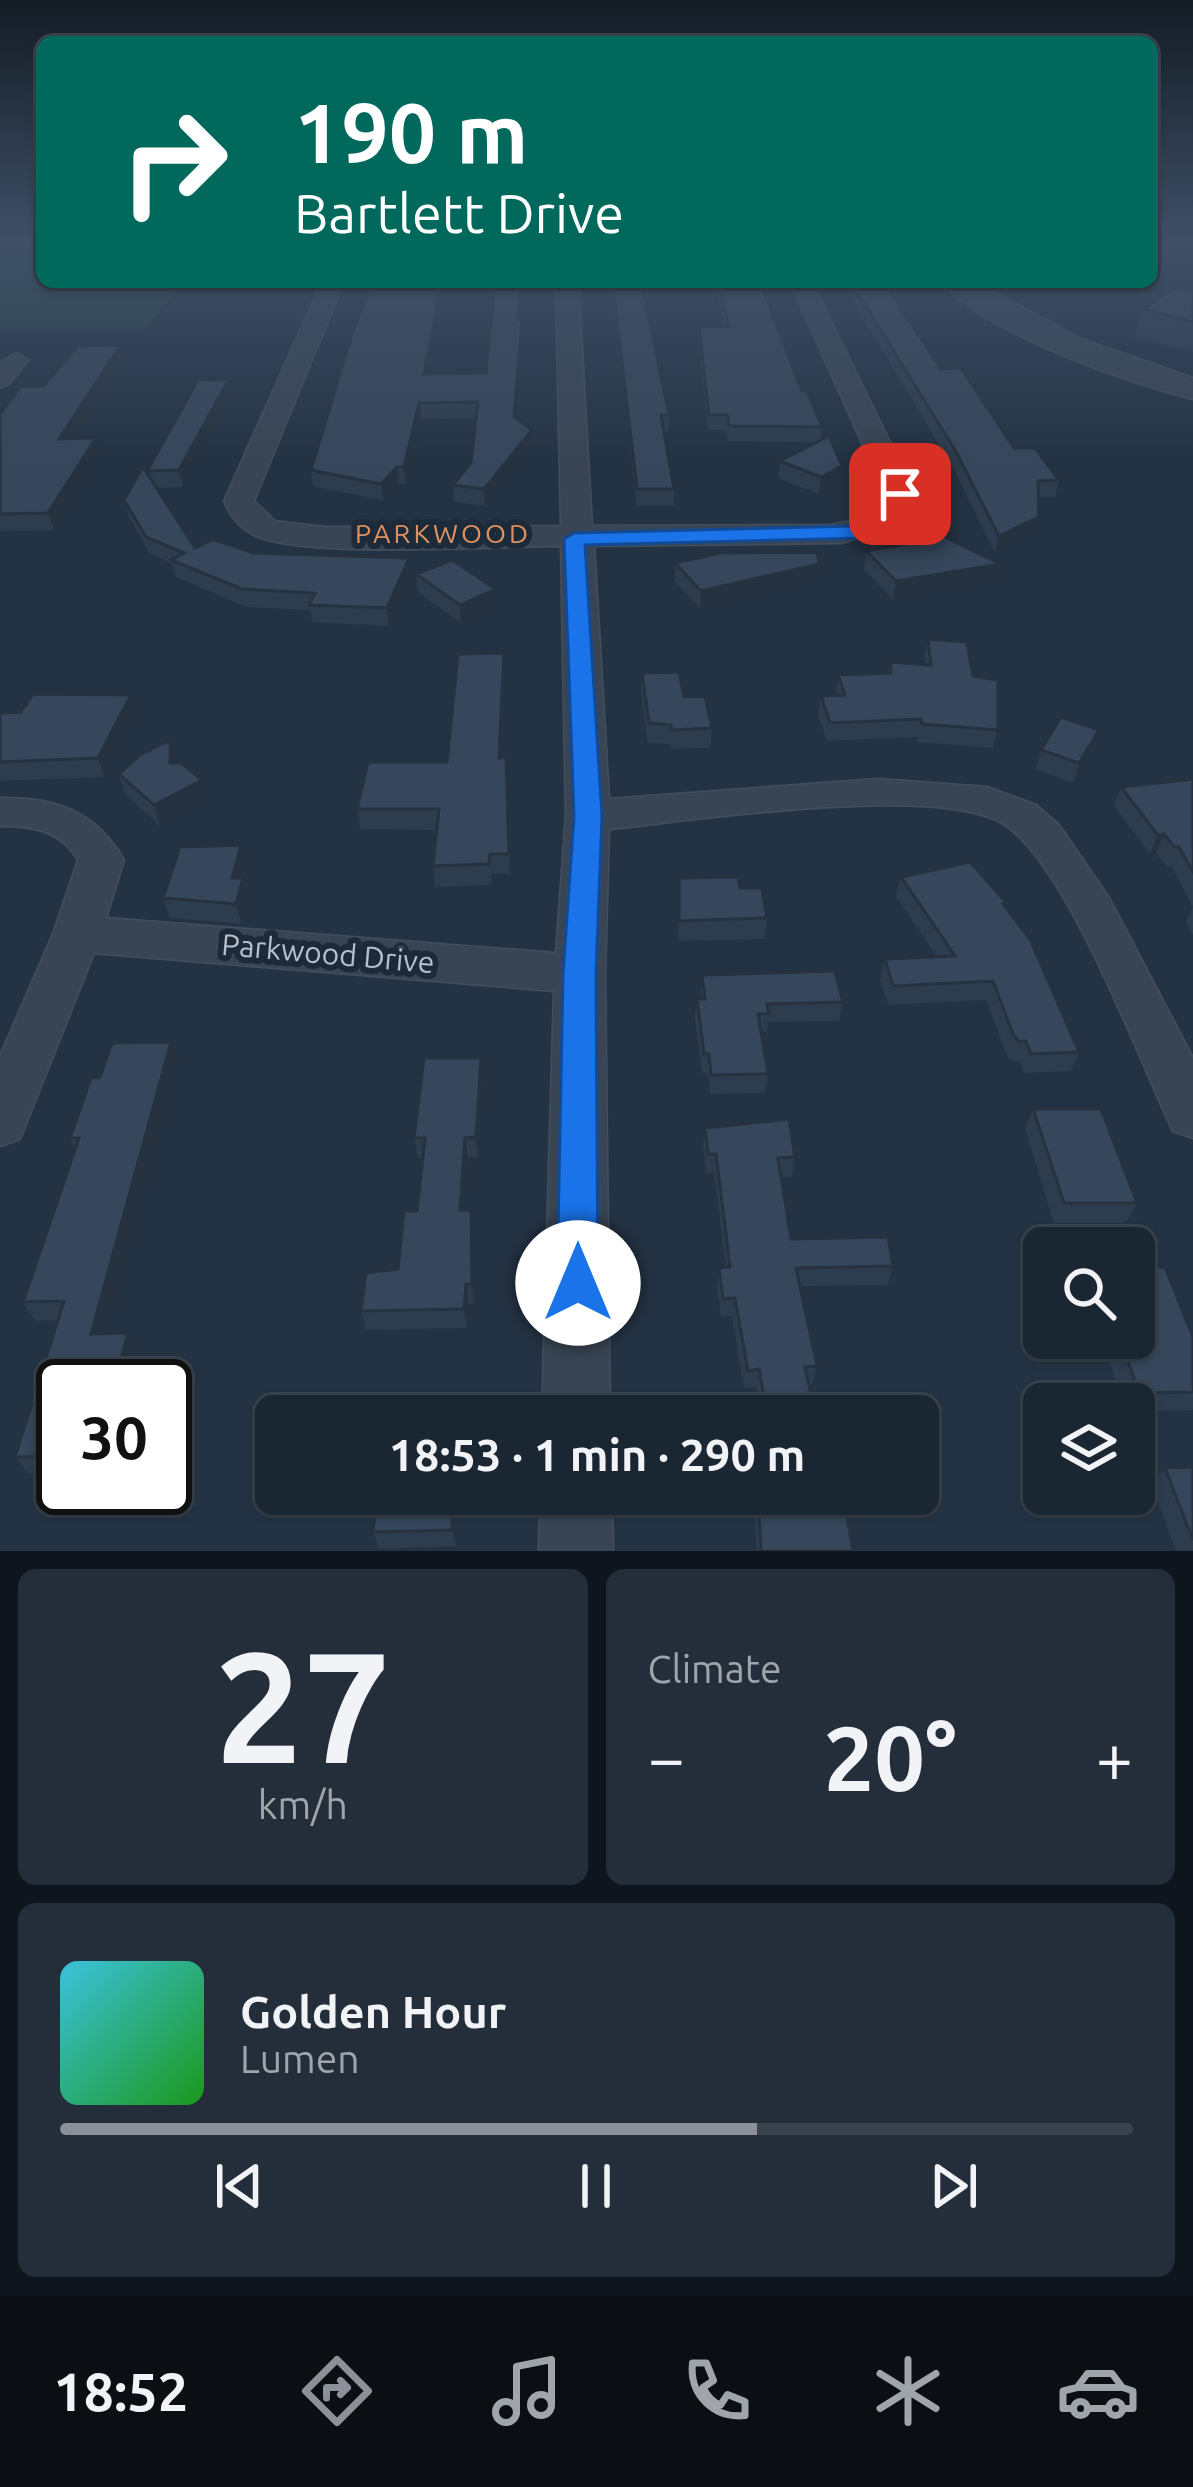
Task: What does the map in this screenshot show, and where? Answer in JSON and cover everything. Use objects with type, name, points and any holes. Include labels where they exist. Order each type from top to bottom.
[{"type":"street","points":[[318,316],[239,501],[244,513],[266,529],[324,538],[574,539],[830,535],[861,532],[891,511],[900,494],[818,316]]},
{"type":"street","points":[[568,316],[588,816],[580,974],[577,1395]]},
{"type":"street","points":[[1005,316],[1089,353],[1193,389]]},
{"type":"street","points":[[588,816],[901,791],[962,796],[1021,815],[1071,871],[1193,1114]]},
{"type":"street","points":[[0,812],[67,820],[91,836],[101,860],[77,934],[0,1122]]},
{"type":"street","name":"Parkwood Drive","points":[[77,934],[580,974]]},
{"type":"street","points":[[575,1551],[576,1515]]},
{"type":"green space","points":[[0,316],[156,316],[145,329],[0,329]]},
{"type":"building","points":[[359,316],[435,316],[424,374],[486,373],[492,316],[518,316],[522,321],[514,416],[532,430],[484,489],[453,485],[471,463],[478,402],[419,403],[404,467],[397,467],[381,484],[311,470]]},
{"type":"building","points":[[617,316],[648,316],[669,415],[661,415],[674,489],[637,489]]},
{"type":"building","points":[[726,316],[773,316],[802,391],[807,391],[822,427],[729,426],[727,415],[709,415],[699,327],[729,326]]},
{"type":"building","points":[[872,316],[907,316],[941,369],[961,368],[1014,448],[1035,448],[1059,480],[1038,481],[1039,517],[999,536],[955,450]]},
{"type":"building","points":[[121,345],[59,439],[96,438],[48,513],[0,514],[0,414],[21,386],[43,386],[78,346]]},
{"type":"building","points":[[229,379],[179,470],[147,471],[198,380]]},
{"type":"building","points":[[829,436],[842,466],[821,477],[780,461]]},
{"type":"building","points":[[143,467],[195,548],[213,539],[253,553],[409,558],[387,608],[309,605],[315,593],[242,589],[171,560],[184,553],[146,537],[124,500]]},
{"type":"building","points":[[934,532],[1001,564],[896,581],[866,551],[906,544]]},
{"type":"building","points":[[817,552],[819,564],[701,591],[675,563],[721,553]]},
{"type":"building","points":[[452,560],[496,589],[460,605],[416,574]]},
{"type":"building","points":[[928,639],[967,642],[973,676],[998,680],[998,730],[922,724],[921,719],[830,723],[821,696],[845,695],[838,675],[891,673],[890,662],[931,665]]},
{"type":"building","points":[[504,653],[499,758],[506,757],[509,854],[490,854],[489,864],[433,866],[439,809],[357,809],[368,762],[447,762],[458,654]]},
{"type":"building","points":[[679,672],[684,697],[705,696],[712,728],[671,730],[671,725],[649,723],[642,673]]},
{"type":"building","points":[[33,694],[131,695],[98,758],[0,762],[0,713],[21,712]]},
{"type":"building","points":[[1061,717],[1099,730],[1079,763],[1041,750]]},
{"type":"building","points":[[170,740],[170,763],[181,763],[202,780],[154,805],[119,774],[140,755]]},
{"type":"building","points":[[1193,779],[1193,872],[1179,847],[1164,834],[1158,835],[1121,787]]},
{"type":"building","points":[[241,845],[232,878],[243,878],[236,904],[163,898],[180,847]]},
{"type":"building","points":[[970,862],[1007,903],[1003,904],[1030,939],[1079,1052],[1031,1054],[1026,1041],[1019,1042],[1013,1034],[993,981],[893,986],[885,959],[955,956],[901,877]]},
{"type":"building","points":[[738,877],[740,888],[762,888],[767,918],[679,921],[679,878]]},
{"type":"building","points":[[835,971],[843,1002],[767,1004],[769,1014],[758,1014],[768,1074],[711,1075],[697,999],[705,999],[702,975]]},
{"type":"building","points":[[171,1042],[91,1334],[128,1333],[121,1359],[46,1359],[64,1301],[23,1302],[79,1138],[70,1138],[91,1078],[100,1077],[112,1043]]},
{"type":"building","points":[[424,1058],[481,1058],[476,1137],[465,1138],[460,1210],[471,1210],[472,1285],[466,1284],[464,1309],[361,1311],[366,1273],[398,1269],[404,1211],[417,1211],[425,1138],[414,1138]]},
{"type":"building","points":[[1033,1109],[1101,1109],[1137,1203],[1064,1203]]},
{"type":"building","points":[[789,1119],[795,1157],[778,1158],[791,1239],[888,1237],[893,1266],[796,1268],[817,1366],[805,1367],[811,1395],[763,1395],[759,1369],[748,1371],[735,1298],[723,1299],[719,1268],[730,1267],[716,1154],[708,1154],[705,1128]]},
{"type":"building","points":[[1155,1267],[1165,1267],[1193,1337],[1193,1392],[1155,1393],[1155,1383],[1136,1383],[1127,1359],[1155,1359]]},
{"type":"building","points":[[36,1390],[36,1457],[15,1457]]},
{"type":"building","points":[[1193,1467],[1193,1540],[1165,1468]]},
{"type":"building","points":[[375,1515],[453,1515],[452,1530],[373,1532]]},
{"type":"building","points":[[759,1515],[847,1515],[853,1551],[761,1551]]},
{"type":"district","name":"PARKWOOD","points":[[443,534]]},
{"type":"route","points":[[578,1283],[580,974],[588,816],[574,539],[861,532],[878,524],[900,494]]}]
